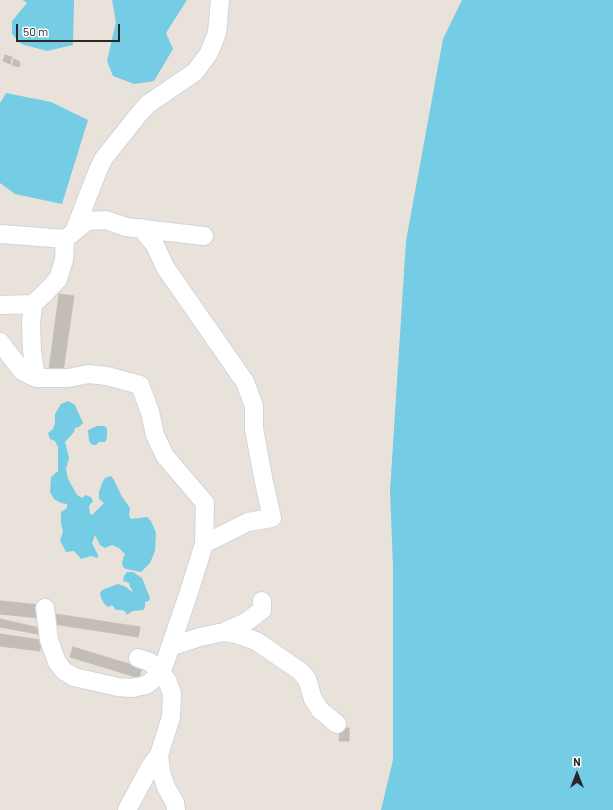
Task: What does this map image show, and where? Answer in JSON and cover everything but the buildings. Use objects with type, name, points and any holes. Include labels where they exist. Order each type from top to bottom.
[{"type":"street","points":[[36,378],[32,351],[31,324],[33,304],[58,279],[70,236],[98,170],[104,158],[148,104],[195,72],[209,53],[217,33],[220,0]]},
{"type":"street","points":[[0,234],[70,236],[87,221],[106,220],[126,227],[204,236]]},
{"type":"street","points":[[141,228],[155,245],[164,267],[245,382],[254,406],[254,429],[272,518],[248,522],[204,544]]},
{"type":"street","points":[[0,305],[33,304]]},
{"type":"street","points":[[0,342],[22,370],[36,378],[68,378],[88,374],[107,376],[140,385],[150,412],[155,435],[165,456],[205,503],[204,544],[164,668],[157,677],[146,685],[132,688],[118,687],[74,677],[64,672],[57,662],[48,640],[45,608]]},
{"type":"street","points":[[170,647],[200,637],[224,632],[246,622],[262,610],[262,601]]},
{"type":"street","points":[[224,632],[236,634],[256,641],[300,670],[307,679],[313,699],[320,710],[337,724]]},
{"type":"street","points":[[127,810],[150,767],[159,755],[170,717],[172,694],[167,680],[150,662],[138,658]]},
{"type":"street","points":[[159,755],[161,772],[166,787],[175,803],[176,810]]},
{"type":"water","points":[[23,0],[74,0],[73,45],[47,51],[21,44],[12,34],[12,21],[27,3]]},
{"type":"water","points":[[112,0],[187,0],[166,33],[173,49],[154,81],[134,84],[113,76],[107,61],[116,22]]},
{"type":"water","points":[[462,0],[613,0],[613,810],[381,810],[393,760],[393,567],[390,491],[406,241],[443,39]]},
{"type":"water","points":[[6,93],[51,102],[88,120],[62,204],[15,194],[0,183],[0,103]]},
{"type":"water","points":[[68,401],[75,405],[83,423],[79,427],[75,428],[74,432],[65,442],[69,458],[66,469],[68,479],[77,495],[82,498],[85,495],[91,497],[93,501],[89,506],[90,514],[92,515],[104,503],[99,499],[99,492],[105,478],[111,476],[130,508],[129,515],[131,519],[147,517],[151,521],[156,533],[155,551],[150,563],[141,572],[123,567],[122,562],[125,554],[119,548],[112,545],[105,548],[100,545],[95,535],[92,543],[98,558],[91,556],[81,559],[74,551],[66,552],[60,540],[63,532],[61,512],[67,508],[67,504],[61,503],[54,499],[50,492],[51,477],[58,471],[58,447],[55,441],[50,439],[48,433],[53,429],[55,414],[61,404]]},
{"type":"water","points":[[97,426],[104,426],[107,428],[107,438],[105,442],[99,442],[96,445],[92,445],[89,441],[88,430]]},
{"type":"water","points":[[127,572],[133,572],[142,578],[150,598],[149,601],[145,602],[145,607],[143,610],[133,611],[126,615],[126,612],[116,610],[112,605],[109,607],[105,605],[100,593],[102,590],[118,584],[126,587],[132,592],[129,583],[123,581]]}]
